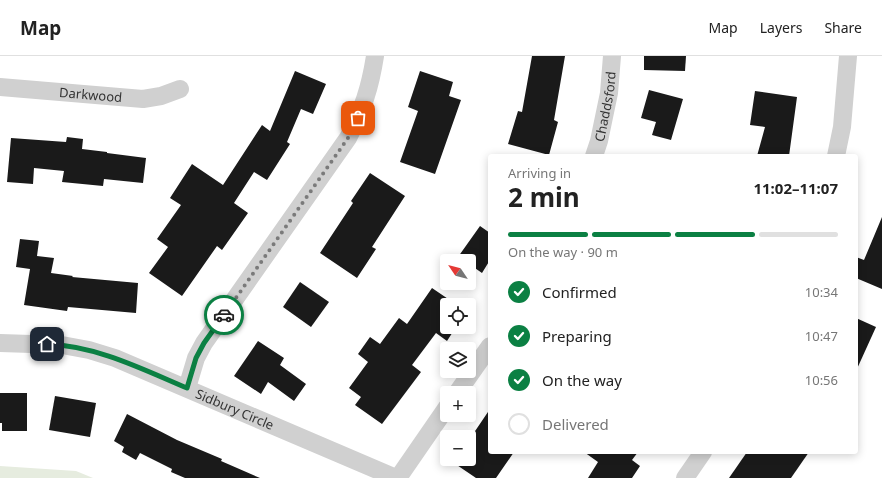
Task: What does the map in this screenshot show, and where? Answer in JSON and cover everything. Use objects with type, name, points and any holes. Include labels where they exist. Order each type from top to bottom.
[{"type":"street","points":[[187,388],[196,358],[204,343],[348,138],[366,98],[376,56]]},
{"type":"street","name":"Chaddsford","points":[[595,154],[599,140],[608,93],[612,56]]},
{"type":"street","points":[[836,154],[842,127],[848,56]]},
{"type":"street","name":"Darkwood","points":[[0,87],[143,100],[161,96],[180,89]]},
{"type":"street","name":"Sidbury Circle","points":[[0,343],[62,345],[89,350],[115,358],[397,478]]},
{"type":"street","points":[[462,386],[488,349]]},
{"type":"street","points":[[397,478],[440,417]]},
{"type":"street","points":[[685,478],[702,454]]},
{"type":"shaded area","points":[[0,466],[76,471],[93,478],[0,478]]},
{"type":"building","points":[[532,56],[565,56],[554,120],[558,122],[549,154],[508,144],[518,111],[522,112]]},
{"type":"building","points":[[644,56],[686,56],[685,71],[644,70]]},
{"type":"building","points":[[295,71],[326,84],[313,114],[301,109],[287,142],[290,144],[267,180],[254,172],[234,203],[248,213],[222,250],[217,246],[182,296],[149,273],[168,247],[157,239],[181,205],[170,198],[192,164],[223,185],[262,125],[270,131]]},
{"type":"building","points":[[420,71],[453,82],[449,96],[461,100],[435,174],[400,162],[418,111],[408,107]]},
{"type":"building","points":[[649,90],[683,99],[671,140],[652,135],[656,122],[641,118]]},
{"type":"building","points":[[755,91],[797,97],[789,154],[758,154],[765,127],[750,125]]},
{"type":"building","points":[[67,137],[83,139],[82,149],[146,158],[143,183],[104,179],[103,186],[62,182],[64,171],[34,168],[33,184],[7,182],[11,138],[66,142]]},
{"type":"building","points":[[370,173],[405,196],[372,247],[376,249],[357,278],[320,253],[353,203],[351,201]]},
{"type":"building","points":[[882,217],[882,289],[858,279],[858,258],[864,260]]},
{"type":"building","points":[[480,226],[488,232],[488,263],[482,273],[476,269],[476,254],[460,254]]},
{"type":"building","points":[[20,239],[39,241],[37,256],[54,258],[51,273],[73,276],[72,277],[138,283],[136,313],[68,307],[67,311],[24,305],[30,269],[16,267]]},
{"type":"building","points":[[300,282],[329,302],[311,327],[283,307]]},
{"type":"building","points":[[432,288],[447,298],[440,298],[440,334],[452,334],[447,341],[436,333],[412,365],[421,372],[382,424],[355,405],[361,397],[349,388],[368,362],[358,354],[370,337],[380,344],[399,318],[407,324]]},
{"type":"building","points":[[858,319],[876,327],[858,367]]},
{"type":"building","points":[[258,341],[284,358],[280,365],[306,384],[294,401],[268,382],[261,394],[234,376]]},
{"type":"building","points":[[0,393],[27,393],[27,431],[2,431],[2,423],[0,423]]},
{"type":"building","points":[[55,396],[96,403],[90,437],[49,430]]},
{"type":"building","points":[[488,412],[488,454],[513,454],[496,478],[476,478],[458,466],[476,466],[476,430]]},
{"type":"building","points":[[127,414],[177,440],[222,459],[221,461],[260,478],[185,478],[171,472],[172,469],[140,453],[136,460],[122,452],[124,447],[114,441]]},
{"type":"building","points":[[587,454],[636,454],[632,460],[640,466],[632,478],[588,478],[598,462]]},
{"type":"building","points":[[746,454],[808,454],[791,478],[729,478]]},
{"type":"way so far","points":[[224,315],[348,138],[358,118]]},
{"type":"route","points":[[47,344],[89,350],[115,358],[187,388],[196,358],[204,343],[224,315]]}]
